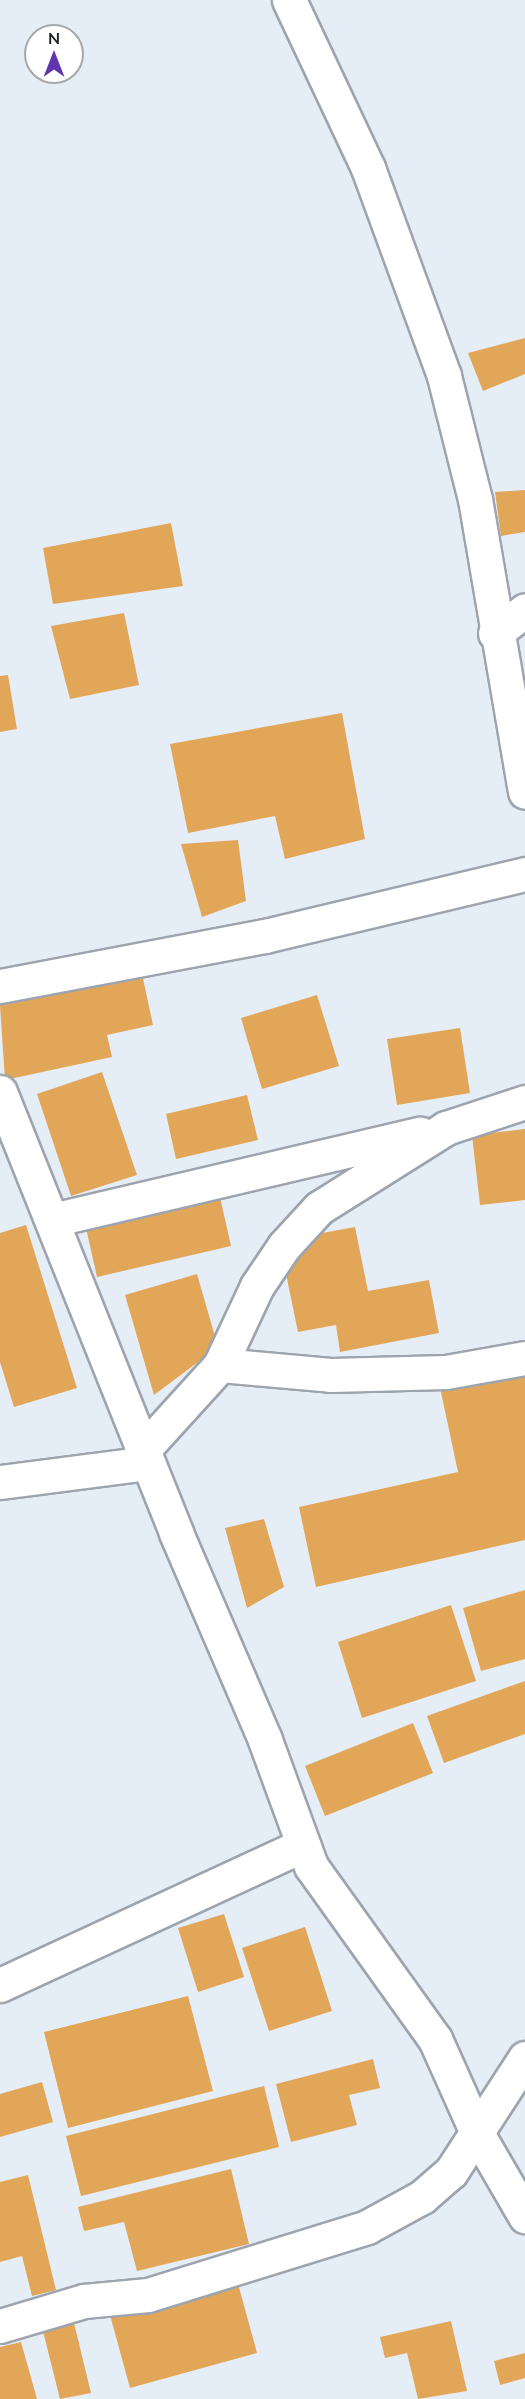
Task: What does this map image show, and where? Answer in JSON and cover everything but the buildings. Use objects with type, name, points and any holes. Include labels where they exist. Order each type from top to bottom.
[{"type":"street","points":[[289,0],[368,168],[444,376],[476,499],[495,633],[525,792]]},
{"type":"street","points":[[495,633],[525,610]]},
{"type":"street","points":[[0,986],[265,936],[525,874]]},
{"type":"street","points":[[0,1092],[146,1457],[265,1740],[310,1866],[435,2039],[478,2135],[525,2216]]},
{"type":"street","points":[[0,1482],[146,1457],[220,1365],[256,1286],[312,1216],[446,1128],[525,1102]]},
{"type":"street","points":[[52,1220],[446,1128],[525,1116]]},
{"type":"street","points":[[220,1365],[331,1375],[446,1372],[525,1358]]},
{"type":"street","points":[[0,1985],[303,1845]]},
{"type":"street","points":[[0,2325],[84,2301],[148,2295],[368,2227],[422,2197],[451,2172],[478,2135],[525,2058]]}]
